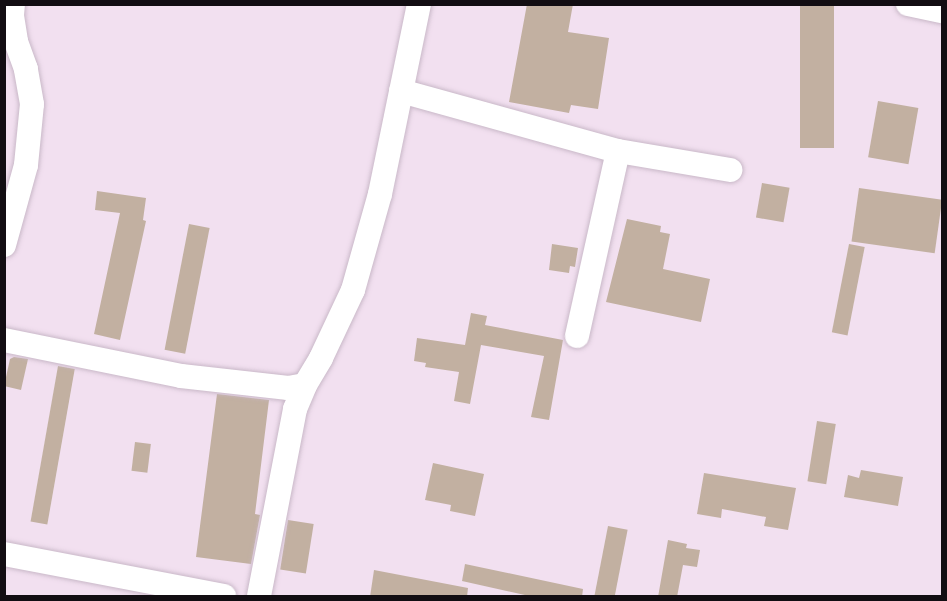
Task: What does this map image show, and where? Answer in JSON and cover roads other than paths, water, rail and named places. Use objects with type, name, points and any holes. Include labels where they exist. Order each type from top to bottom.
[{"type":"street","points":[[4,245],[26,165],[32,104],[26,69],[16,41],[12,15],[13,4]]},
{"type":"street","points":[[259,597],[295,409],[353,290],[380,194],[419,4]]},
{"type":"street","points":[[908,4],[942,11]]},
{"type":"street","points":[[401,92],[618,151],[730,170]]},
{"type":"street","points":[[577,336],[618,151]]},
{"type":"street","points":[[4,340],[182,376],[288,388],[305,385]]},
{"type":"street","points":[[4,554],[224,597]]}]
